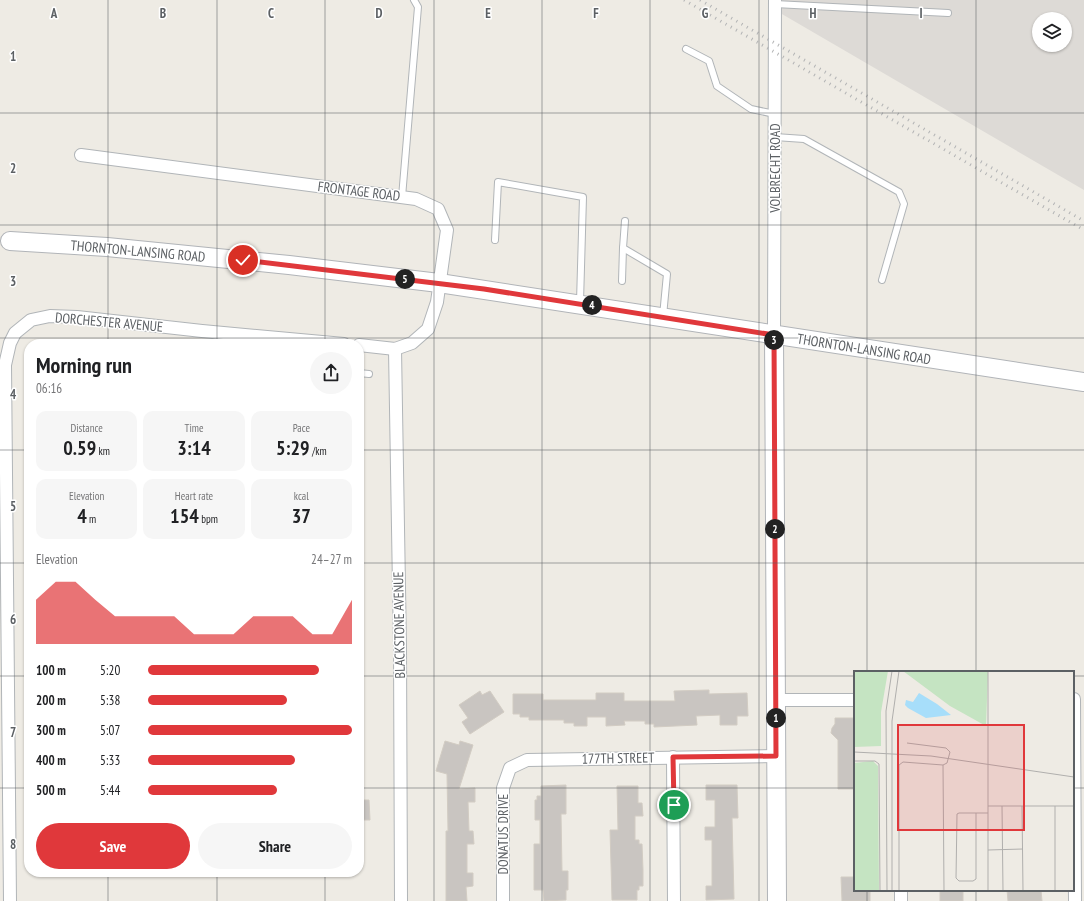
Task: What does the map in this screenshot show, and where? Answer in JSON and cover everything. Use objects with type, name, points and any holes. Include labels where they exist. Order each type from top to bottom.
[{"type":"street","name":"VOLBRECHT ROAD","points":[[774,335],[775,2]]},
{"type":"street","name":"FRONTAGE ROAD","points":[[80,155],[416,198],[438,209],[447,230],[437,302],[428,328],[412,343],[395,349],[364,346]]},
{"type":"street","name":"THORNTON-LANSING ROAD","points":[[5,241],[107,247],[249,261],[439,283],[663,316],[774,335],[1084,382]]},
{"type":"street","name":"DORCHESTER AVENUE","points":[[10,901],[5,365],[10,343],[15,333],[30,320],[50,316],[77,317],[202,331],[250,339]]},
{"type":"street","points":[[774,335],[777,901]]},
{"type":"street","name":"BLACKSTONE AVENUE","points":[[395,349],[400,655],[401,901]]},
{"type":"street","points":[[1075,901],[1077,699]]},
{"type":"street","points":[[776,700],[854,700]]},
{"type":"street","name":"177TH STREET","points":[[510,768],[527,760],[776,756]]},
{"type":"street","points":[[673,757],[674,901]]},
{"type":"street","name":"DONATUS DRIVE","points":[[503,901],[503,788],[510,768]]},
{"type":"lane","points":[[402,197],[418,7],[414,0]]},
{"type":"lane","points":[[775,2],[948,13]]},
{"type":"lane","points":[[686,49],[709,61],[717,86],[751,109],[775,114]]},
{"type":"lane","points":[[774,137],[804,140],[898,192],[904,204],[882,280]]},
{"type":"lane","points":[[495,240],[498,182],[583,197],[580,304]]},
{"type":"lane","points":[[622,282],[624,221]]},
{"type":"lane","points":[[623,248],[667,274],[663,316]]},
{"type":"lane","points":[[364,374],[368,374]]},
{"type":"shaded area","points":[[775,0],[1084,0],[1084,190],[775,10]]},
{"type":"building","points":[[709,690],[709,694],[747,693],[748,716],[737,716],[737,725],[720,725],[720,715],[696,716],[697,725],[654,727],[654,724],[645,724],[645,721],[624,721],[625,725],[606,726],[606,717],[587,717],[587,726],[574,726],[574,723],[564,723],[564,720],[529,720],[529,717],[520,717],[520,714],[513,714],[513,694],[543,694],[543,700],[596,700],[596,693],[624,693],[624,701],[675,701],[674,691]]},
{"type":"building","points":[[480,691],[482,695],[490,691],[504,712],[470,734],[462,722],[468,718],[459,705]]},
{"type":"building","points":[[835,718],[854,718],[854,789],[838,789],[838,740],[831,733],[835,724]]},
{"type":"building","points":[[445,741],[459,745],[460,741],[473,745],[459,789],[475,788],[475,802],[468,802],[469,831],[473,831],[474,844],[467,844],[467,873],[473,873],[473,886],[466,887],[467,901],[446,901],[446,831],[448,831],[447,774],[436,771]]},
{"type":"building","points":[[566,785],[566,814],[561,814],[562,871],[568,871],[568,890],[566,890],[566,900],[544,901],[543,890],[534,890],[534,844],[540,844],[540,820],[535,820],[535,800],[537,800],[537,796],[541,796],[541,786]]},
{"type":"building","points":[[706,785],[737,785],[738,818],[732,818],[734,899],[706,900],[706,886],[712,886],[712,840],[705,840],[705,827],[715,827],[715,800],[706,800]]},
{"type":"building","points":[[617,786],[638,786],[638,803],[642,803],[643,816],[635,816],[635,840],[639,840],[639,844],[642,844],[643,870],[643,886],[639,886],[639,890],[637,890],[637,900],[612,900],[610,830],[618,830]]},
{"type":"building","points":[[364,800],[369,800],[370,820],[364,820]]},
{"type":"building","points":[[841,877],[854,877],[854,891],[870,891],[870,901],[842,901]]},
{"type":"building","points":[[940,891],[963,891],[963,901],[940,901]]},
{"type":"building","points":[[1007,891],[1041,891],[1042,901],[1008,901]]},
{"type":"railway","points":[[684,0],[1084,230]]},
{"type":"railway","points":[[700,0],[1084,221]]},
{"type":"route","points":[[243,260],[484,289],[663,316],[774,335],[776,756],[673,757],[674,805]]}]
